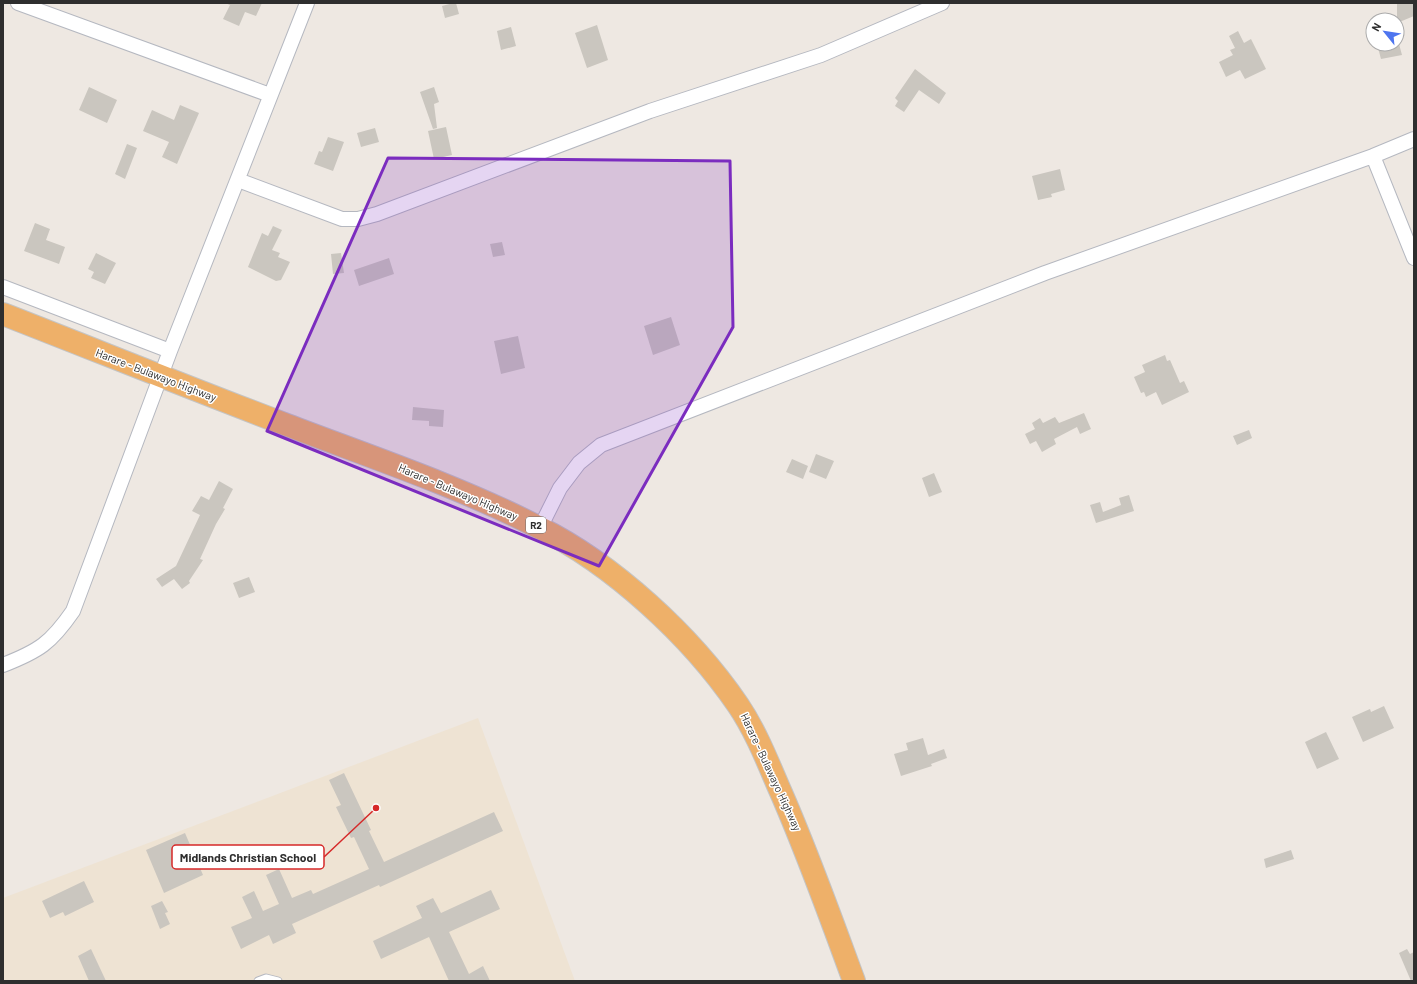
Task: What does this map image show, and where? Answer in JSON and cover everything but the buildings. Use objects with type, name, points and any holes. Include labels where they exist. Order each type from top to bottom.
[{"type":"highway","name":"Harare - Bulawayo Highway","points":[[3,314],[161,377],[428,478],[540,528],[613,575],[649,605],[702,658],[739,707],[767,759],[800,835],[854,981]]},
{"type":"street","points":[[18,3],[270,95]]},
{"type":"street","points":[[3,665],[28,656],[44,646],[58,632],[73,611],[170,351],[307,3]]},
{"type":"street","points":[[238,180],[342,219],[358,219],[377,214],[650,111],[821,55],[942,3]]},
{"type":"street","points":[[540,528],[560,488],[579,463],[601,445],[1045,273],[1373,156],[1414,138]]},
{"type":"street","points":[[1373,156],[1414,258]]},
{"type":"street","points":[[3,287],[170,351]]},
{"type":"lane","points":[[258,981],[266,978],[278,981]]},
{"type":"highlighted area","points":[[388,158],[730,161],[733,327],[599,566],[267,431]]},
{"type":"shaded area","points":[[478,718],[575,981],[3,981],[3,898]]},
{"type":"place","name":"Midlands Christian School","points":[[376,808]]}]
